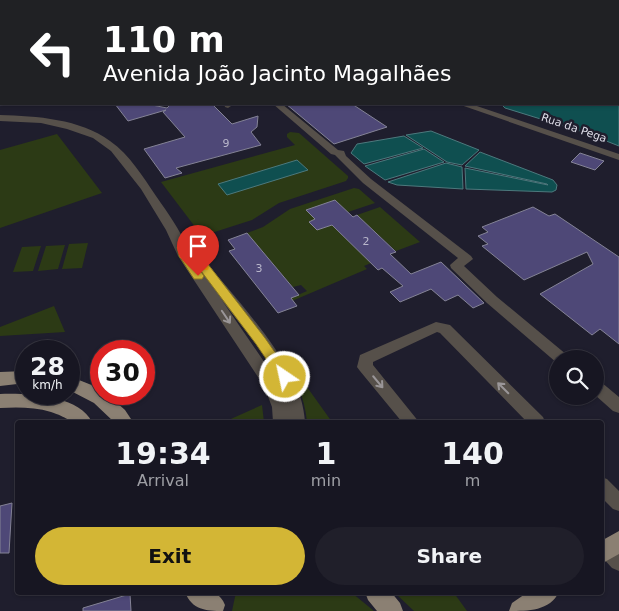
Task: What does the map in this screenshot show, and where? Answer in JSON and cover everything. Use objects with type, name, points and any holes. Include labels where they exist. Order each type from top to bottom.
[{"type":"main road","points":[[0,379],[15,378]]},
{"type":"main road","points":[[80,386],[104,400],[122,420]]},
{"type":"main road","points":[[0,401],[32,401],[62,409],[80,420]]},
{"type":"main road","points":[[379,595],[392,611]]},
{"type":"main road","points":[[520,611],[544,595]]},
{"type":"street","points":[[278,105],[335,152],[340,153],[341,157],[367,181],[466,259],[456,265],[492,300],[551,350]]},
{"type":"street","name":"Rua da Pega","points":[[466,105],[619,157]]},
{"type":"street","points":[[0,118],[45,121],[71,127],[106,142],[119,153],[150,196],[182,247],[184,256],[271,383],[278,398],[281,420]]},
{"type":"street","points":[[182,247],[193,253],[266,338],[285,377],[296,408],[297,420]]},
{"type":"street","points":[[409,420],[365,367],[365,359],[436,327],[445,328],[535,420]]},
{"type":"street","points":[[604,394],[619,406]]},
{"type":"street","points":[[604,488],[619,503]]},
{"type":"shaded area","points":[[502,105],[619,105],[619,146],[586,133],[505,108]]},
{"type":"shaded area","points":[[431,131],[479,150],[462,165],[447,162],[406,135]]},
{"type":"shaded area","points":[[290,132],[299,133],[348,176],[346,181],[279,203],[252,220],[202,236],[161,182],[295,145],[287,137],[287,134]]},
{"type":"shaded area","points":[[57,134],[102,193],[0,228],[0,150]]},
{"type":"shaded area","points":[[404,136],[423,148],[364,164],[351,153],[357,144]]},
{"type":"shaded area","points":[[424,149],[444,162],[385,180],[365,166]]},
{"type":"shaded area","points":[[480,152],[553,180],[557,185],[556,190],[552,192],[466,189],[465,168],[548,185],[465,166]]},
{"type":"shaded area","points":[[297,160],[308,170],[227,195],[218,184]]},
{"type":"shaded area","points":[[446,163],[462,167],[463,189],[397,185],[388,182]]},
{"type":"shaded area","points":[[354,188],[359,189],[375,203],[348,212],[335,200],[306,210],[315,219],[309,222],[317,230],[332,225],[371,263],[364,266],[367,269],[292,301],[291,298],[307,291],[301,285],[293,287],[247,233],[263,227],[290,209]]},
{"type":"shaded area","points":[[380,207],[420,242],[396,251],[357,215]]},
{"type":"shaded area","points":[[88,243],[82,268],[62,269],[69,244]]},
{"type":"shaded area","points":[[65,245],[58,269],[38,271],[46,246]]},
{"type":"shaded area","points":[[41,246],[33,271],[13,272],[22,247]]},
{"type":"shaded area","points":[[54,306],[65,332],[0,336],[0,327]]},
{"type":"shaded area","points":[[282,352],[331,420],[307,420],[301,395],[280,353]]},
{"type":"shaded area","points":[[262,405],[264,420],[228,420]]},
{"type":"shaded area","points":[[235,595],[354,595],[374,611],[232,611]]},
{"type":"shaded area","points":[[397,595],[455,595],[467,611],[414,611]]},
{"type":"building","points":[[116,105],[152,105],[167,108],[170,105],[213,105],[232,124],[258,116],[257,127],[251,132],[261,145],[176,168],[182,173],[165,178],[144,149],[185,137],[163,112],[166,110],[128,121]]},
{"type":"building","points":[[287,105],[354,105],[387,127],[334,144]]},
{"type":"building","points":[[580,153],[604,161],[595,170],[571,162]]},
{"type":"building","points":[[335,200],[353,217],[357,215],[396,252],[390,254],[411,274],[441,262],[484,303],[473,308],[458,295],[445,301],[431,289],[400,302],[390,292],[403,286],[382,268],[378,270],[332,225],[317,230],[309,222],[315,219],[306,210]]},
{"type":"building","points":[[533,207],[549,216],[555,214],[619,257],[619,344],[600,329],[592,335],[540,294],[593,264],[587,252],[524,280],[482,246],[488,244],[478,236],[488,232],[482,227]]},
{"type":"building","points":[[247,233],[299,295],[291,298],[297,306],[278,313],[229,251],[235,249],[228,240]]},
{"type":"building","points":[[12,503],[9,553],[0,553],[0,506]]},
{"type":"building","points":[[130,595],[131,611],[83,611],[83,608]]},
{"type":"slow traffic","points":[[184,256],[182,247],[193,253],[204,267]]},
{"type":"route","points":[[198,276],[184,256],[182,247],[193,253],[261,341],[285,377]]}]
